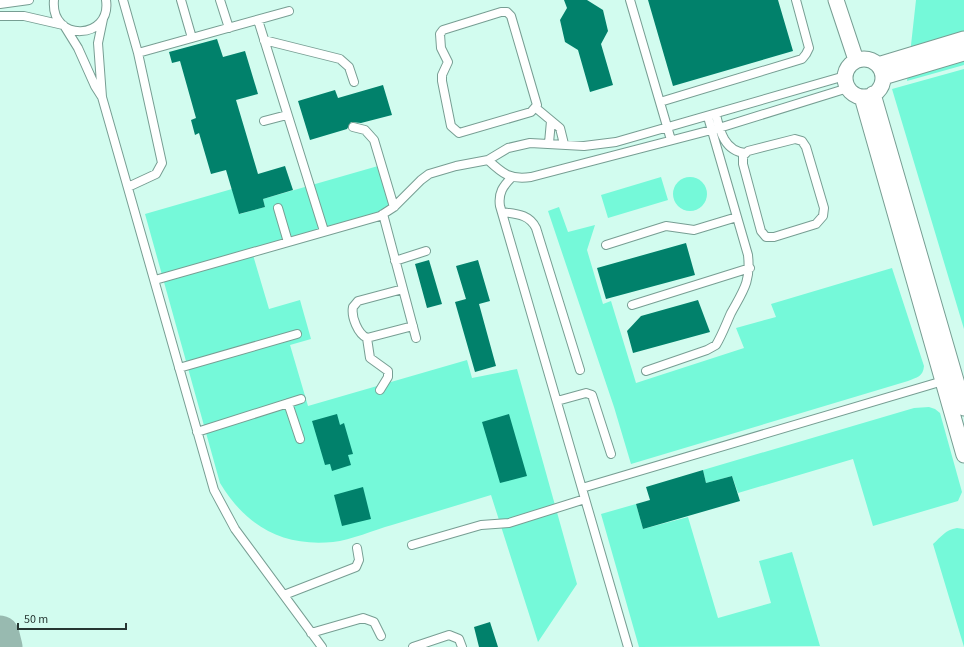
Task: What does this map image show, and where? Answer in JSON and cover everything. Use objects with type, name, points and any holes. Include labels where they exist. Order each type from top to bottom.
[{"type":"street","points":[[836,0],[851,49],[856,60]]},
{"type":"street","points":[[881,71],[964,39]]},
{"type":"street","points":[[881,71],[964,53]]},
{"type":"street","points":[[868,59],[881,71],[882,84],[868,96],[854,94],[846,82],[847,70],[856,60],[868,59]]},
{"type":"street","points":[[868,96],[949,379],[964,455]]},
{"type":"street","points":[[949,379],[964,408]]},
{"type":"lane","points":[[0,4],[30,0]]},
{"type":"lane","points":[[54,0],[55,13],[78,48],[95,86],[102,97]]},
{"type":"lane","points":[[106,0],[106,12],[98,43],[102,97],[210,476],[220,503],[235,529],[322,647]]},
{"type":"lane","points":[[123,0],[138,53],[162,163],[156,174],[128,187]]},
{"type":"lane","points":[[181,0],[192,38]]},
{"type":"lane","points":[[220,0],[229,28]]},
{"type":"lane","points":[[630,0],[671,140]]},
{"type":"lane","points":[[660,102],[802,58],[809,48],[796,0]]},
{"type":"lane","points":[[138,53],[289,11]]},
{"type":"lane","points":[[536,108],[531,112],[466,132],[455,132],[451,126],[442,79],[448,62],[441,48],[441,31],[500,12],[509,14],[536,99],[536,108],[560,128],[564,144]]},
{"type":"lane","points":[[0,16],[24,16],[64,26],[79,32],[92,29],[103,19]]},
{"type":"lane","points":[[258,20],[324,231]]},
{"type":"lane","points":[[264,40],[340,58],[349,67],[354,82]]},
{"type":"lane","points":[[155,280],[383,214],[394,207],[429,174],[456,166],[488,160],[508,148],[519,144],[549,143],[584,146],[616,142],[846,82]]},
{"type":"lane","points":[[488,160],[502,173],[512,177],[531,177],[715,129],[846,82]]},
{"type":"lane","points":[[264,121],[288,115]]},
{"type":"lane","points":[[646,371],[707,350],[716,344],[745,289],[750,268],[748,255],[712,116]]},
{"type":"lane","points":[[549,143],[551,121]]},
{"type":"lane","points":[[353,127],[365,130],[374,140],[394,207]]},
{"type":"lane","points":[[715,129],[728,145],[736,151],[745,153],[795,139],[802,141],[806,147],[824,208],[822,220],[816,224],[770,238],[763,234],[743,164],[743,156],[745,153]]},
{"type":"lane","points":[[512,177],[503,186],[500,192],[499,199],[502,212],[628,647]]},
{"type":"lane","points":[[278,208],[288,242]]},
{"type":"lane","points":[[502,212],[522,215],[533,222],[536,228],[580,370]]},
{"type":"lane","points":[[383,214],[416,338]]},
{"type":"lane","points":[[606,245],[666,226],[694,230],[737,217]]},
{"type":"lane","points":[[395,261],[426,251]]},
{"type":"lane","points":[[632,305],[750,268]]},
{"type":"lane","points":[[380,390],[388,377],[388,371],[370,358],[367,338],[359,330],[352,310],[355,303],[403,289]]},
{"type":"lane","points":[[367,338],[413,326]]},
{"type":"lane","points":[[179,368],[297,334]]},
{"type":"lane","points":[[582,488],[949,379]]},
{"type":"lane","points":[[557,401],[586,393],[592,395],[611,454]]},
{"type":"lane","points":[[198,432],[301,400]]},
{"type":"lane","points":[[288,403],[300,439]]},
{"type":"lane","points":[[412,545],[481,525],[509,523],[586,499]]},
{"type":"lane","points":[[284,595],[356,567],[359,560],[357,548]]},
{"type":"lane","points":[[311,633],[363,618],[374,622],[380,636]]},
{"type":"lane","points":[[413,647],[449,635],[459,639],[462,647]]},
{"type":"green space","points":[[916,0],[964,0],[964,65],[907,81]]},
{"type":"green space","points":[[964,69],[964,329],[892,89]]},
{"type":"green space","points":[[378,166],[391,213],[253,255],[269,309],[300,300],[311,339],[290,345],[308,406],[467,360],[472,378],[517,369],[577,584],[538,642],[491,495],[347,539],[333,542],[315,543],[297,541],[282,537],[254,522],[241,511],[220,483],[145,214],[232,189],[240,214],[265,207],[263,199]]},
{"type":"green space","points":[[661,177],[668,200],[608,218],[601,195]]},
{"type":"green space","points":[[687,177],[693,177],[702,182],[706,188],[706,200],[702,206],[693,211],[687,211],[678,206],[673,197],[673,191],[678,182]]},
{"type":"green space","points":[[559,207],[568,232],[595,225],[587,250],[603,304],[611,301],[636,383],[744,348],[736,328],[776,317],[771,304],[892,268],[924,366],[921,375],[908,381],[631,464],[614,407],[548,211]]},
{"type":"green space","points":[[929,407],[940,413],[962,492],[958,501],[873,526],[853,459],[738,493],[732,476],[706,483],[703,470],[914,408]]},
{"type":"green space","points":[[636,504],[643,529],[688,517],[718,618],[771,603],[759,561],[792,552],[820,646],[639,647],[601,514]]},
{"type":"green space","points":[[957,528],[964,529],[964,647],[933,544],[946,532]]},
{"type":"building","points":[[564,0],[587,0],[603,10],[608,31],[601,44],[613,85],[590,92],[578,50],[565,42],[560,20],[567,8]]},
{"type":"building","points":[[648,0],[778,0],[793,51],[673,86]]},
{"type":"building","points":[[217,39],[223,57],[245,51],[258,94],[236,100],[258,174],[285,166],[293,190],[263,199],[265,207],[239,214],[226,170],[211,174],[199,133],[195,135],[191,120],[196,118],[180,61],[172,63],[169,52]]},
{"type":"building","points":[[383,85],[392,115],[361,123],[351,122],[347,129],[310,140],[298,101],[335,90],[338,98]]},
{"type":"building","points":[[686,243],[695,275],[606,299],[597,268]]},
{"type":"building","points":[[429,260],[442,304],[427,308],[415,264]]},
{"type":"building","points":[[478,260],[490,301],[479,304],[496,366],[475,372],[455,302],[466,299],[456,266]]},
{"type":"building","points":[[698,300],[710,332],[633,353],[627,331],[641,316]]},
{"type":"building","points":[[337,414],[340,425],[344,423],[353,454],[348,455],[351,465],[332,471],[330,464],[325,465],[312,421]]},
{"type":"building","points":[[509,414],[527,476],[500,483],[482,422]]},
{"type":"building","points":[[703,470],[706,483],[732,476],[740,501],[643,529],[636,504],[650,500],[646,487]]},
{"type":"building","points":[[363,487],[371,519],[342,526],[334,495]]},
{"type":"building","points":[[490,622],[498,647],[479,647],[474,627]]},
{"type":"taxiway","points":[[0,635],[3,647]]}]
